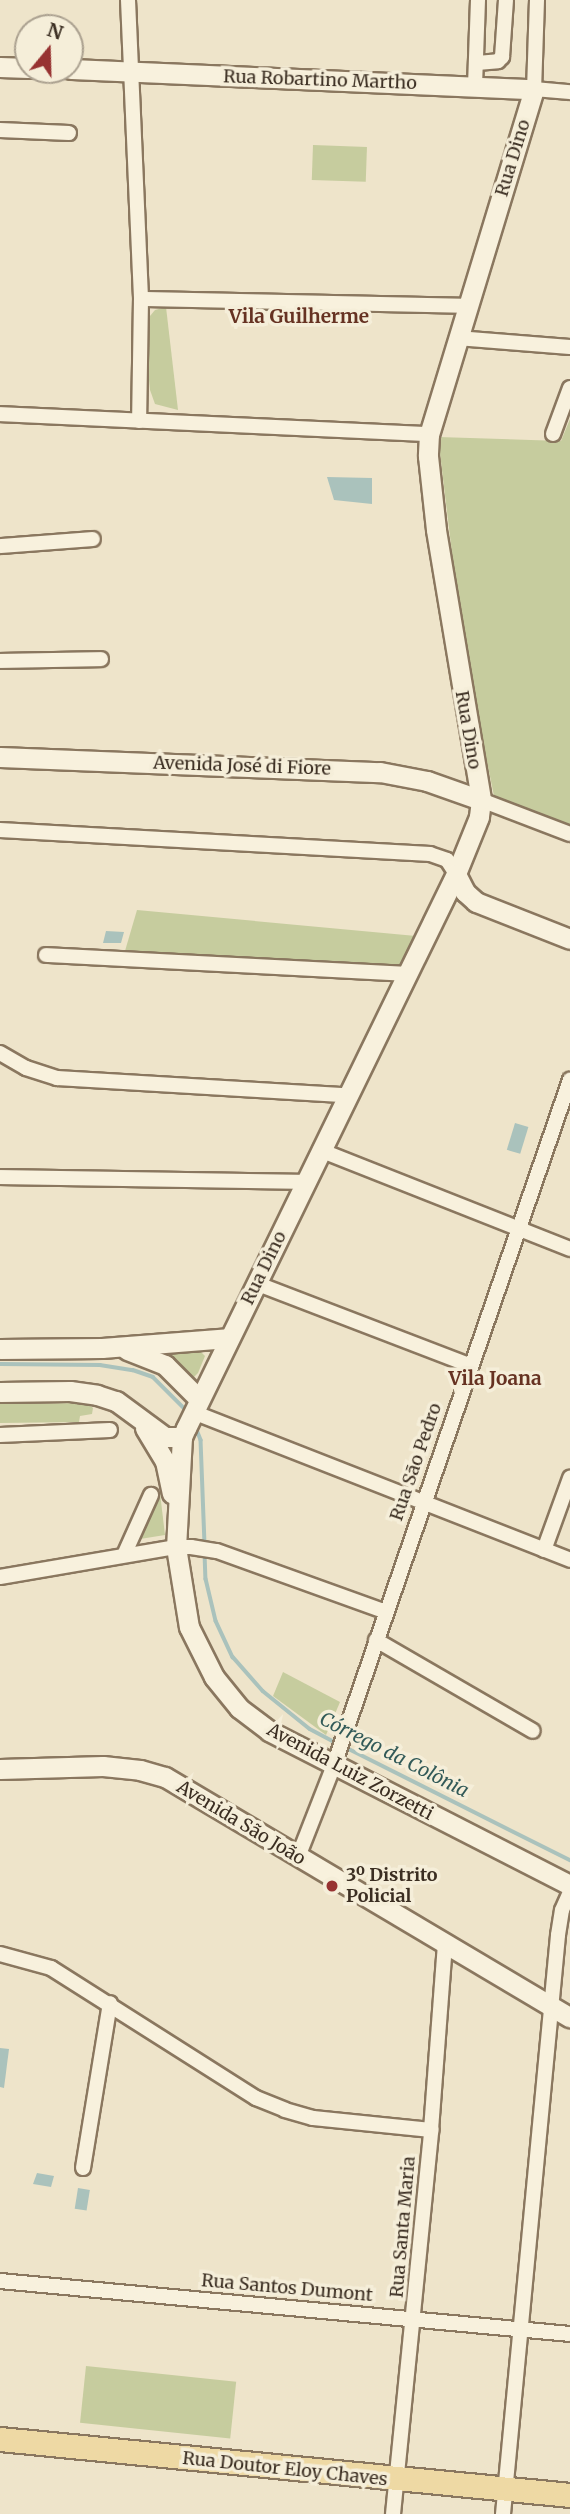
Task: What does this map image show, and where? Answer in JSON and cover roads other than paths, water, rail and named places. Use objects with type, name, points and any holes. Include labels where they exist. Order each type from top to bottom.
[{"type":"main road","name":"Rua Robartino Martho","points":[[84,69],[534,89]]},
{"type":"main road","name":"Rua Dino","points":[[190,1418],[258,1284],[304,1182],[473,837],[481,800],[436,530],[428,456],[429,434],[534,89]]},
{"type":"main road","name":"Avenida José di Fiore","points":[[0,757],[380,772],[427,781],[481,800]]},
{"type":"main road","points":[[456,874],[465,892],[476,902],[570,939]]},
{"type":"main road","points":[[0,1349],[102,1348],[229,1338]]},
{"type":"main road","points":[[0,1392],[70,1391],[97,1395],[116,1401],[165,1437],[190,1418],[165,1365],[148,1356],[102,1348]]},
{"type":"main road","points":[[131,1411],[158,1445],[165,1461],[177,1518]]},
{"type":"main road","name":"Avenida Luiz Zorzetti","points":[[190,1418],[177,1518],[184,1547],[189,1627],[200,1655],[239,1708],[269,1731],[336,1759],[570,1885]]},
{"type":"main road","name":"Avenida São João","points":[[0,1769],[103,1766],[140,1770],[165,1777],[570,2017]]},
{"type":"main road","name":"Rua Doutor Eloy Chaves","points":[[0,2439],[570,2495]]},
{"type":"street","points":[[128,0],[141,299],[139,421]]},
{"type":"street","points":[[475,86],[478,0]]},
{"type":"street","points":[[477,63],[498,61],[502,57],[506,0]]},
{"type":"street","name":"Rua Dino","points":[[534,89],[537,0]]},
{"type":"street","name":"Rua Robartino Martho","points":[[534,89],[570,92]]},
{"type":"street","points":[[0,130],[69,133]]},
{"type":"street","points":[[141,299],[467,306]]},
{"type":"street","points":[[457,338],[570,347]]},
{"type":"street","points":[[553,434],[570,388]]},
{"type":"street","points":[[0,414],[429,434]]},
{"type":"street","points":[[0,546],[93,539]]},
{"type":"street","points":[[0,661],[101,659]]},
{"type":"street","points":[[481,800],[570,834]]},
{"type":"street","points":[[0,830],[430,854],[447,860],[456,874]]},
{"type":"street","points":[[46,955],[406,974]]},
{"type":"street","points":[[0,1054],[26,1068],[57,1077],[346,1095]]},
{"type":"street","name":"Rua São Pedro","points":[[298,1857],[336,1759],[422,1503],[570,1080]]},
{"type":"street","points":[[320,1150],[570,1249]]},
{"type":"street","points":[[0,1177],[304,1182]]},
{"type":"street","points":[[258,1284],[470,1366]]},
{"type":"street","points":[[190,1418],[570,1560]]},
{"type":"street","points":[[0,1435],[110,1430]]},
{"type":"street","points":[[544,1550],[570,1478]]},
{"type":"street","points":[[124,1555],[151,1495]]},
{"type":"street","points":[[0,1577],[184,1547],[217,1551],[386,1612]]},
{"type":"street","points":[[376,1640],[533,1731]]},
{"type":"street","points":[[503,2514],[558,1935],[562,1910],[570,1892]]},
{"type":"street","name":"Rua Santa Maria","points":[[393,2514],[414,2319],[445,1943]]},
{"type":"street","points":[[0,1954],[51,1968],[256,2098],[285,2110],[313,2118],[431,2130]]},
{"type":"street","points":[[83,2168],[110,2003]]},
{"type":"street","name":"Rua Santos Dumont","points":[[0,2280],[570,2334]]},
{"type":"water","points":[[327,477],[372,478],[372,504],[334,500]]},
{"type":"water","points":[[106,931],[124,932],[121,943],[103,943]]},
{"type":"water","points":[[515,1123],[528,1127],[520,1154],[507,1150]]},
{"type":"water","points":[[0,2048],[9,2049],[4,2088],[0,2087]]},
{"type":"water","points":[[37,2173],[54,2176],[51,2187],[33,2184]]},
{"type":"water","points":[[78,2188],[90,2190],[87,2211],[75,2209]]},
{"type":"waterway","name":"Córrego da Colônia","points":[[0,1364],[100,1365],[133,1370],[153,1377],[188,1412]]},
{"type":"waterway","name":"Córrego da Colônia","points":[[195,1425],[201,1440],[205,1546]]},
{"type":"waterway","name":"Córrego da Colônia","points":[[205,1553],[206,1579],[216,1621],[233,1657],[263,1691],[310,1729],[336,1743]]},
{"type":"waterway","name":"Córrego da Colônia","points":[[343,1746],[570,1860]]},
{"type":"place","name":"3º Distrito Policial","points":[[332,1886]]},
{"type":"district","name":"Vila Guilherme","points":[[299,317]]},
{"type":"district","name":"Vila Joana","points":[[495,1379]]}]
